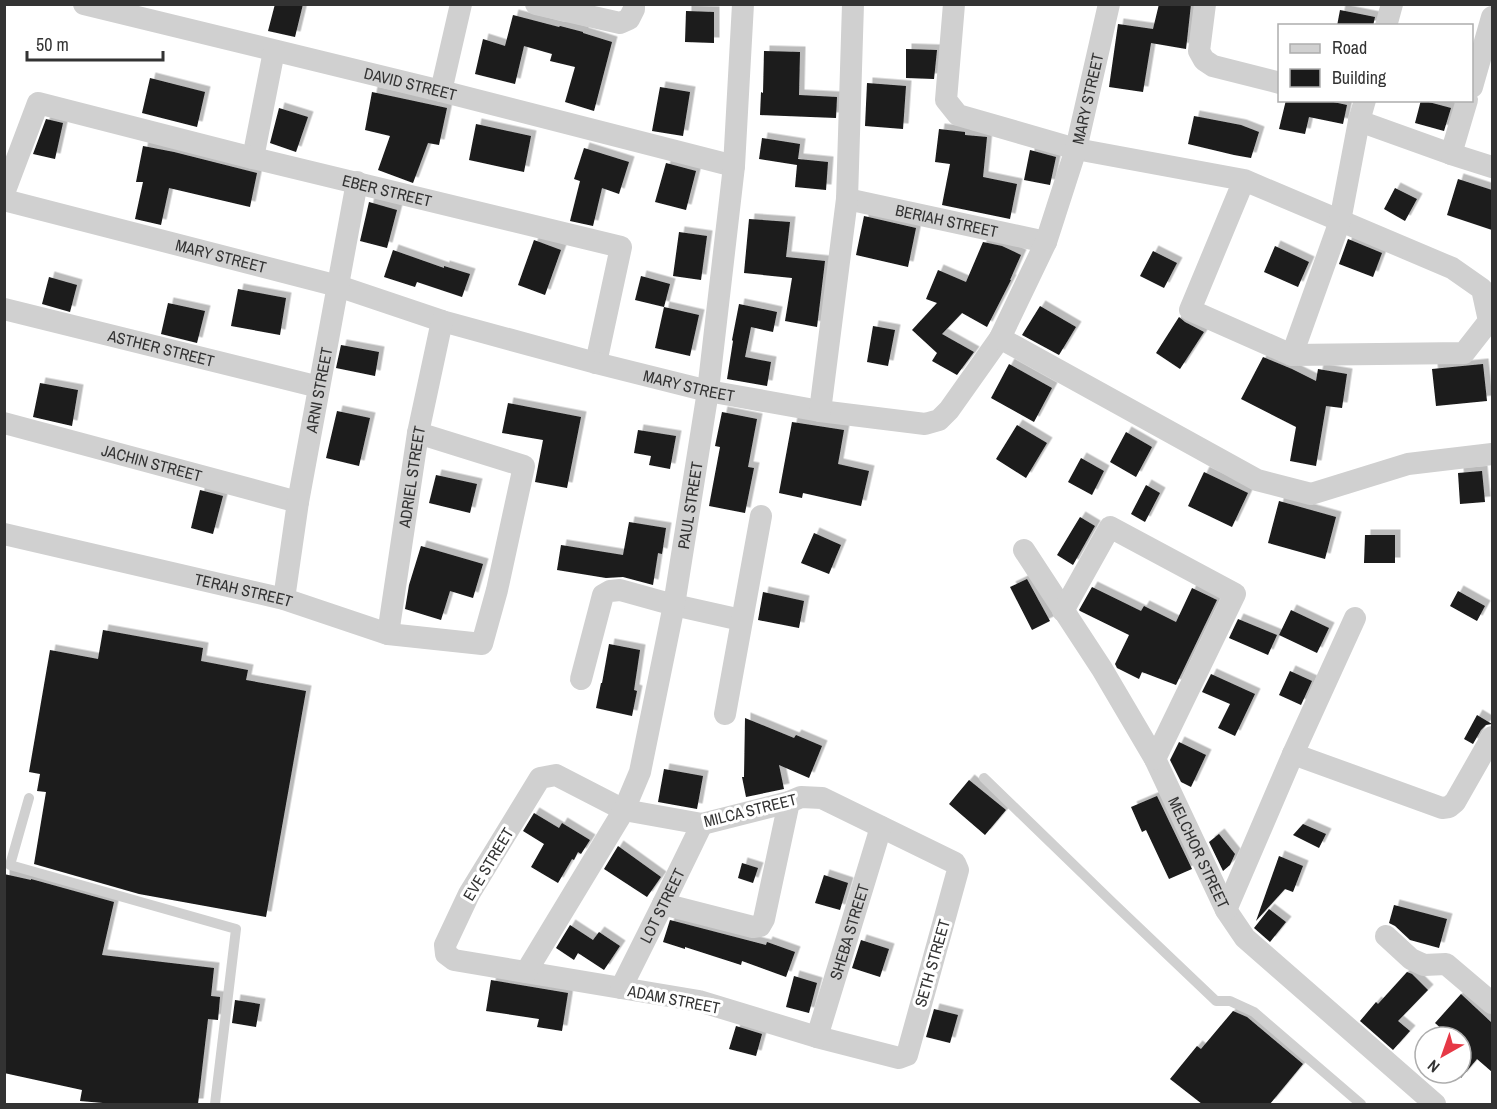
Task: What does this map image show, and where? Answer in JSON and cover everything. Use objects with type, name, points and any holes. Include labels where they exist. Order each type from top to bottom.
[{"type":"street","name":"DAVID STREET","points":[[84,4],[441,91],[734,166]]},
{"type":"street","points":[[441,91],[461,4]]},
{"type":"street","points":[[537,4],[620,23],[629,19],[634,4]]},
{"type":"street","name":"PAUL STREET","points":[[526,972],[624,810],[640,772],[674,605],[708,391],[734,166],[743,4]]},
{"type":"street","points":[[820,411],[847,199],[853,4]]},
{"type":"street","points":[[954,4],[946,100],[958,115],[1076,149],[1244,180],[1452,268],[1482,289],[1489,321],[1464,353],[1292,355],[1190,309],[1244,180]]},
{"type":"street","name":"MARY STREET","points":[[4,200],[338,286],[442,321],[708,391],[820,411],[925,424],[939,420],[949,410],[1000,338],[1046,242],[1076,149],[1108,4]]},
{"type":"street","points":[[1205,4],[1199,51],[1204,60],[1213,66],[1278,82]]},
{"type":"street","points":[[1387,24],[1392,4]]},
{"type":"street","points":[[1473,84],[1492,17]]},
{"type":"street","points":[[253,158],[274,51]]},
{"type":"street","points":[[1451,154],[1466,102]]},
{"type":"street","name":"EBER STREET","points":[[4,192],[38,104],[621,247],[596,363]]},
{"type":"street","points":[[1292,355],[1340,221],[1358,107],[1451,154],[1492,166]]},
{"type":"street","name":"ARNI STREET","points":[[284,599],[298,502],[357,183]]},
{"type":"street","name":"BERIAH STREET","points":[[847,199],[1046,242]]},
{"type":"street","name":"ASTHER STREET","points":[[4,309],[319,387]]},
{"type":"street","name":"ADRIEL STREET","points":[[388,634],[418,433],[442,321]]},
{"type":"street","points":[[1000,338],[1257,480],[1311,494],[1408,464],[1492,454]]},
{"type":"street","name":"JACHIN STREET","points":[[4,423],[298,502]]},
{"type":"street","name":"TERAH STREET","points":[[4,534],[284,599],[388,634],[482,644],[497,590],[524,466],[418,433]]},
{"type":"street","points":[[725,714],[761,516]]},
{"type":"street","points":[[1063,610],[1110,527],[1235,594],[1155,759]]},
{"type":"street","name":"MELCHOR STREET","points":[[1024,550],[1102,669],[1155,759],[1226,910],[1245,938],[1435,1104]]},
{"type":"street","points":[[581,679],[603,595],[610,591],[620,590],[741,621]]},
{"type":"street","points":[[1226,910],[1355,618]]},
{"type":"street","points":[[1293,754],[1442,808],[1449,807],[1455,802],[1492,738]]},
{"type":"street","name":"MILCA STREET","points":[[540,778],[556,775],[624,810],[702,824],[801,797],[822,798],[955,863]]},
{"type":"street","name":"EVE STREET","points":[[446,954],[445,945],[468,894],[540,778]]},
{"type":"street","points":[[663,904],[753,927],[760,926],[764,920],[789,802]]},
{"type":"street","name":"LOT STREET","points":[[621,988],[702,824]]},
{"type":"street","name":"SHEBA STREET","points":[[817,1037],[881,828]]},
{"type":"street","name":"SETH STREET","points":[[899,1058],[907,1054],[958,870],[955,863]]},
{"type":"street","points":[[1386,936],[1411,959],[1424,965],[1446,964],[1492,1003]]},
{"type":"street","name":"ADAM STREET","points":[[446,954],[454,960],[699,1001],[817,1037],[899,1058]]},
{"type":"lane","points":[[984,778],[1216,1002],[1230,1001],[1254,1012],[1361,1104]]},
{"type":"lane","points":[[29,798],[10,865],[236,928],[216,1104]]},
{"type":"building","points":[[275,4],[303,4],[295,37],[268,31]]},
{"type":"building","points":[[1159,4],[1191,4],[1186,49],[1151,43],[1143,92],[1109,87],[1118,24],[1153,29]]},
{"type":"building","points":[[1340,10],[1375,17],[1373,24],[1337,24]]},
{"type":"building","points":[[686,11],[714,12],[714,43],[685,42]]},
{"type":"building","points":[[513,15],[583,32],[612,42],[594,111],[565,102],[575,67],[550,61],[552,54],[524,46],[515,84],[475,74],[483,39],[505,46]]},
{"type":"building","points":[[906,49],[937,50],[934,79],[906,78]]},
{"type":"building","points":[[764,51],[800,52],[799,95],[837,97],[836,118],[760,115]]},
{"type":"building","points":[[150,78],[205,92],[197,127],[142,113]]},
{"type":"building","points":[[867,83],[906,86],[903,129],[865,126]]},
{"type":"building","points":[[660,87],[690,92],[683,136],[652,131]]},
{"type":"building","points":[[372,92],[447,108],[439,145],[428,143],[413,183],[378,170],[390,136],[365,130]]},
{"type":"building","points":[[1286,102],[1333,102],[1347,105],[1343,124],[1309,117],[1305,134],[1279,129]]},
{"type":"building","points":[[1420,102],[1451,108],[1444,131],[1415,123]]},
{"type":"building","points":[[279,108],[308,117],[296,152],[270,143]]},
{"type":"building","points":[[1194,116],[1241,125],[1259,132],[1251,158],[1188,144]]},
{"type":"building","points":[[46,119],[63,123],[55,159],[33,154]]},
{"type":"building","points":[[476,124],[531,136],[524,172],[469,160]]},
{"type":"building","points":[[939,129],[987,137],[983,177],[1017,184],[1010,219],[942,205],[950,164],[935,162]]},
{"type":"building","points":[[762,138],[800,144],[798,159],[828,162],[826,190],[795,187],[797,165],[759,159]]},
{"type":"building","points":[[143,146],[257,173],[250,207],[169,188],[161,225],[135,219],[143,182],[136,182]]},
{"type":"building","points":[[584,148],[629,162],[619,194],[602,188],[593,226],[570,221],[580,181],[574,179]]},
{"type":"building","points":[[1030,150],[1056,157],[1050,185],[1024,180]]},
{"type":"building","points":[[666,163],[696,171],[686,210],[655,202]]},
{"type":"building","points":[[1458,179],[1492,190],[1492,230],[1447,215]]},
{"type":"building","points":[[1395,188],[1417,199],[1405,221],[1384,209]]},
{"type":"building","points":[[369,202],[397,210],[387,248],[360,241]]},
{"type":"building","points":[[864,216],[916,228],[908,267],[856,255]]},
{"type":"building","points":[[749,219],[790,222],[786,257],[825,261],[817,327],[785,321],[792,278],[744,273]]},
{"type":"building","points":[[679,232],[707,236],[701,280],[673,276]]},
{"type":"building","points":[[1348,239],[1382,253],[1373,277],[1339,264]]},
{"type":"building","points":[[534,240],[561,250],[545,295],[518,285]]},
{"type":"building","points":[[983,242],[1002,246],[1021,255],[987,327],[962,313],[942,334],[974,352],[957,375],[932,361],[937,353],[912,330],[937,303],[926,299],[938,270],[966,282]]},
{"type":"building","points":[[1275,246],[1309,262],[1298,287],[1264,272]]},
{"type":"building","points":[[393,250],[444,268],[444,266],[470,274],[462,297],[417,282],[415,287],[384,277]]},
{"type":"building","points":[[1153,251],[1177,263],[1164,288],[1140,276]]},
{"type":"building","points":[[641,276],[670,284],[664,307],[635,300]]},
{"type":"building","points":[[49,277],[77,285],[70,312],[42,304]]},
{"type":"building","points":[[238,289],[286,298],[280,335],[231,326]]},
{"type":"building","points":[[168,303],[205,311],[197,343],[161,334]]},
{"type":"building","points":[[739,304],[777,312],[773,332],[751,327],[745,357],[771,362],[767,386],[727,379]]},
{"type":"building","points":[[1040,306],[1076,327],[1059,355],[1022,335]]},
{"type":"building","points":[[664,307],[699,315],[690,356],[655,348]]},
{"type":"building","points":[[1179,317],[1204,332],[1180,369],[1156,353]]},
{"type":"building","points":[[873,326],[895,330],[888,366],[867,362]]},
{"type":"building","points":[[341,345],[379,352],[375,376],[336,368]]},
{"type":"building","points":[[1263,357],[1316,381],[1318,369],[1347,374],[1342,408],[1326,406],[1316,466],[1290,461],[1296,427],[1241,399]]},
{"type":"building","points":[[1009,364],[1052,388],[1034,422],[991,398]]},
{"type":"building","points":[[1483,364],[1487,401],[1436,406],[1432,369]]},
{"type":"building","points":[[40,383],[78,390],[72,426],[33,417]]},
{"type":"building","points":[[508,403],[581,417],[567,488],[535,482],[543,440],[502,433]]},
{"type":"building","points":[[337,411],[370,418],[359,466],[326,458]]},
{"type":"building","points":[[722,412],[757,419],[748,467],[754,468],[745,513],[709,506],[720,447],[715,446]]},
{"type":"building","points":[[792,422],[844,430],[838,464],[869,471],[861,506],[803,493],[802,498],[779,493]]},
{"type":"building","points":[[1017,425],[1047,443],[1026,478],[996,459]]},
{"type":"building","points":[[638,430],[676,436],[670,469],[649,465],[651,456],[634,453]]},
{"type":"building","points":[[1126,432],[1152,447],[1136,477],[1110,462]]},
{"type":"building","points":[[1081,458],[1104,471],[1092,495],[1068,482]]},
{"type":"building","points":[[1482,471],[1485,502],[1460,504],[1458,473]]},
{"type":"building","points":[[1204,472],[1248,493],[1232,527],[1188,506]]},
{"type":"building","points":[[436,475],[477,484],[470,513],[429,503]]},
{"type":"building","points":[[1146,485],[1160,493],[1145,522],[1131,514]]},
{"type":"building","points":[[200,490],[223,496],[213,534],[191,528]]},
{"type":"building","points":[[1279,501],[1336,517],[1325,559],[1268,543]]},
{"type":"building","points":[[1080,517],[1095,526],[1073,565],[1057,555]]},
{"type":"building","points":[[629,522],[666,528],[662,554],[658,553],[653,585],[623,577],[606,578],[557,570],[561,545],[623,555]]},
{"type":"building","points":[[814,533],[841,545],[829,574],[801,563]]},
{"type":"building","points":[[1365,535],[1395,535],[1395,563],[1364,563]]},
{"type":"building","points":[[421,546],[483,564],[473,598],[450,591],[441,620],[405,609],[409,585]]},
{"type":"building","points":[[1027,579],[1050,621],[1032,630],[1010,587]]},
{"type":"building","points":[[1092,587],[1141,611],[1144,606],[1176,622],[1192,588],[1217,600],[1176,685],[1142,672],[1139,679],[1117,668],[1115,664],[1129,635],[1079,610]]},
{"type":"building","points":[[1458,591],[1485,606],[1477,621],[1450,606]]},
{"type":"building","points":[[763,592],[804,601],[799,628],[758,620]]},
{"type":"building","points":[[1291,610],[1329,628],[1317,653],[1279,635]]},
{"type":"building","points":[[1238,619],[1277,635],[1268,655],[1229,638]]},
{"type":"building","points":[[103,630],[203,648],[201,661],[248,670],[246,680],[306,691],[266,917],[139,894],[34,864],[46,792],[37,791],[40,774],[29,772],[50,650],[98,659]]},
{"type":"building","points":[[609,644],[640,650],[634,690],[637,691],[632,716],[596,708]]},
{"type":"building","points":[[1290,671],[1312,681],[1301,705],[1279,695]]},
{"type":"building","points":[[1211,674],[1255,694],[1235,736],[1218,728],[1230,704],[1202,692]]},
{"type":"building","points":[[1477,715],[1492,724],[1486,725],[1481,730],[1473,744],[1464,739]]},
{"type":"building","points":[[745,718],[794,738],[796,735],[822,746],[809,778],[779,765],[784,789],[746,797],[742,777],[744,777]]},
{"type":"building","points":[[1179,742],[1206,755],[1191,787],[1181,782],[1170,760]]},
{"type":"building","points":[[664,769],[703,776],[697,809],[658,802]]},
{"type":"building","points":[[969,780],[1006,810],[985,835],[949,804]]},
{"type":"building","points":[[1157,796],[1192,869],[1169,879],[1146,830],[1142,832],[1131,807]]},
{"type":"building","points":[[534,813],[559,828],[562,823],[590,840],[581,854],[578,852],[574,860],[572,859],[558,883],[531,867],[544,844],[523,831]]},
{"type":"building","points":[[1303,824],[1326,834],[1319,848],[1293,835]]},
{"type":"building","points":[[1219,834],[1235,854],[1230,865],[1223,871],[1209,842]]},
{"type":"building","points":[[618,846],[661,877],[647,897],[604,869]]},
{"type":"building","points":[[1279,856],[1303,866],[1293,892],[1285,889],[1256,921]]},
{"type":"building","points":[[742,863],[758,868],[753,883],[738,878]]},
{"type":"building","points":[[4,874],[31,879],[114,902],[102,955],[214,968],[211,996],[220,997],[218,1020],[208,1019],[198,1104],[103,1104],[80,1101],[82,1090],[4,1073]]},
{"type":"building","points":[[824,875],[848,883],[840,910],[815,903]]},
{"type":"building","points":[[1394,905],[1447,919],[1439,948],[1410,940],[1389,923]]},
{"type":"building","points":[[1269,909],[1286,922],[1270,942],[1254,928]]},
{"type":"building","points":[[670,920],[766,945],[767,942],[795,952],[786,977],[742,961],[741,965],[663,942]]},
{"type":"building","points":[[570,925],[593,940],[599,932],[620,946],[604,970],[578,953],[574,960],[556,948]]},
{"type":"building","points":[[861,940],[889,949],[880,977],[852,968]]},
{"type":"building","points":[[1407,972],[1428,990],[1398,1021],[1410,1031],[1393,1050],[1360,1021]]},
{"type":"building","points":[[794,976],[817,983],[809,1013],[786,1007]]},
{"type":"building","points":[[491,980],[568,993],[562,1031],[537,1027],[539,1019],[486,1011]]},
{"type":"building","points":[[1461,994],[1492,1023],[1492,1072],[1477,1059],[1473,1064],[1473,1025],[1437,1025],[1435,1023]]},
{"type":"building","points":[[235,1000],[260,1004],[256,1027],[232,1023]]},
{"type":"building","points":[[934,1009],[958,1015],[950,1043],[926,1037]]},
{"type":"building","points":[[1233,1011],[1247,1017],[1303,1064],[1270,1104],[1202,1104],[1170,1079],[1197,1046],[1201,1049]]},
{"type":"building","points":[[736,1026],[762,1034],[756,1056],[729,1049]]}]
